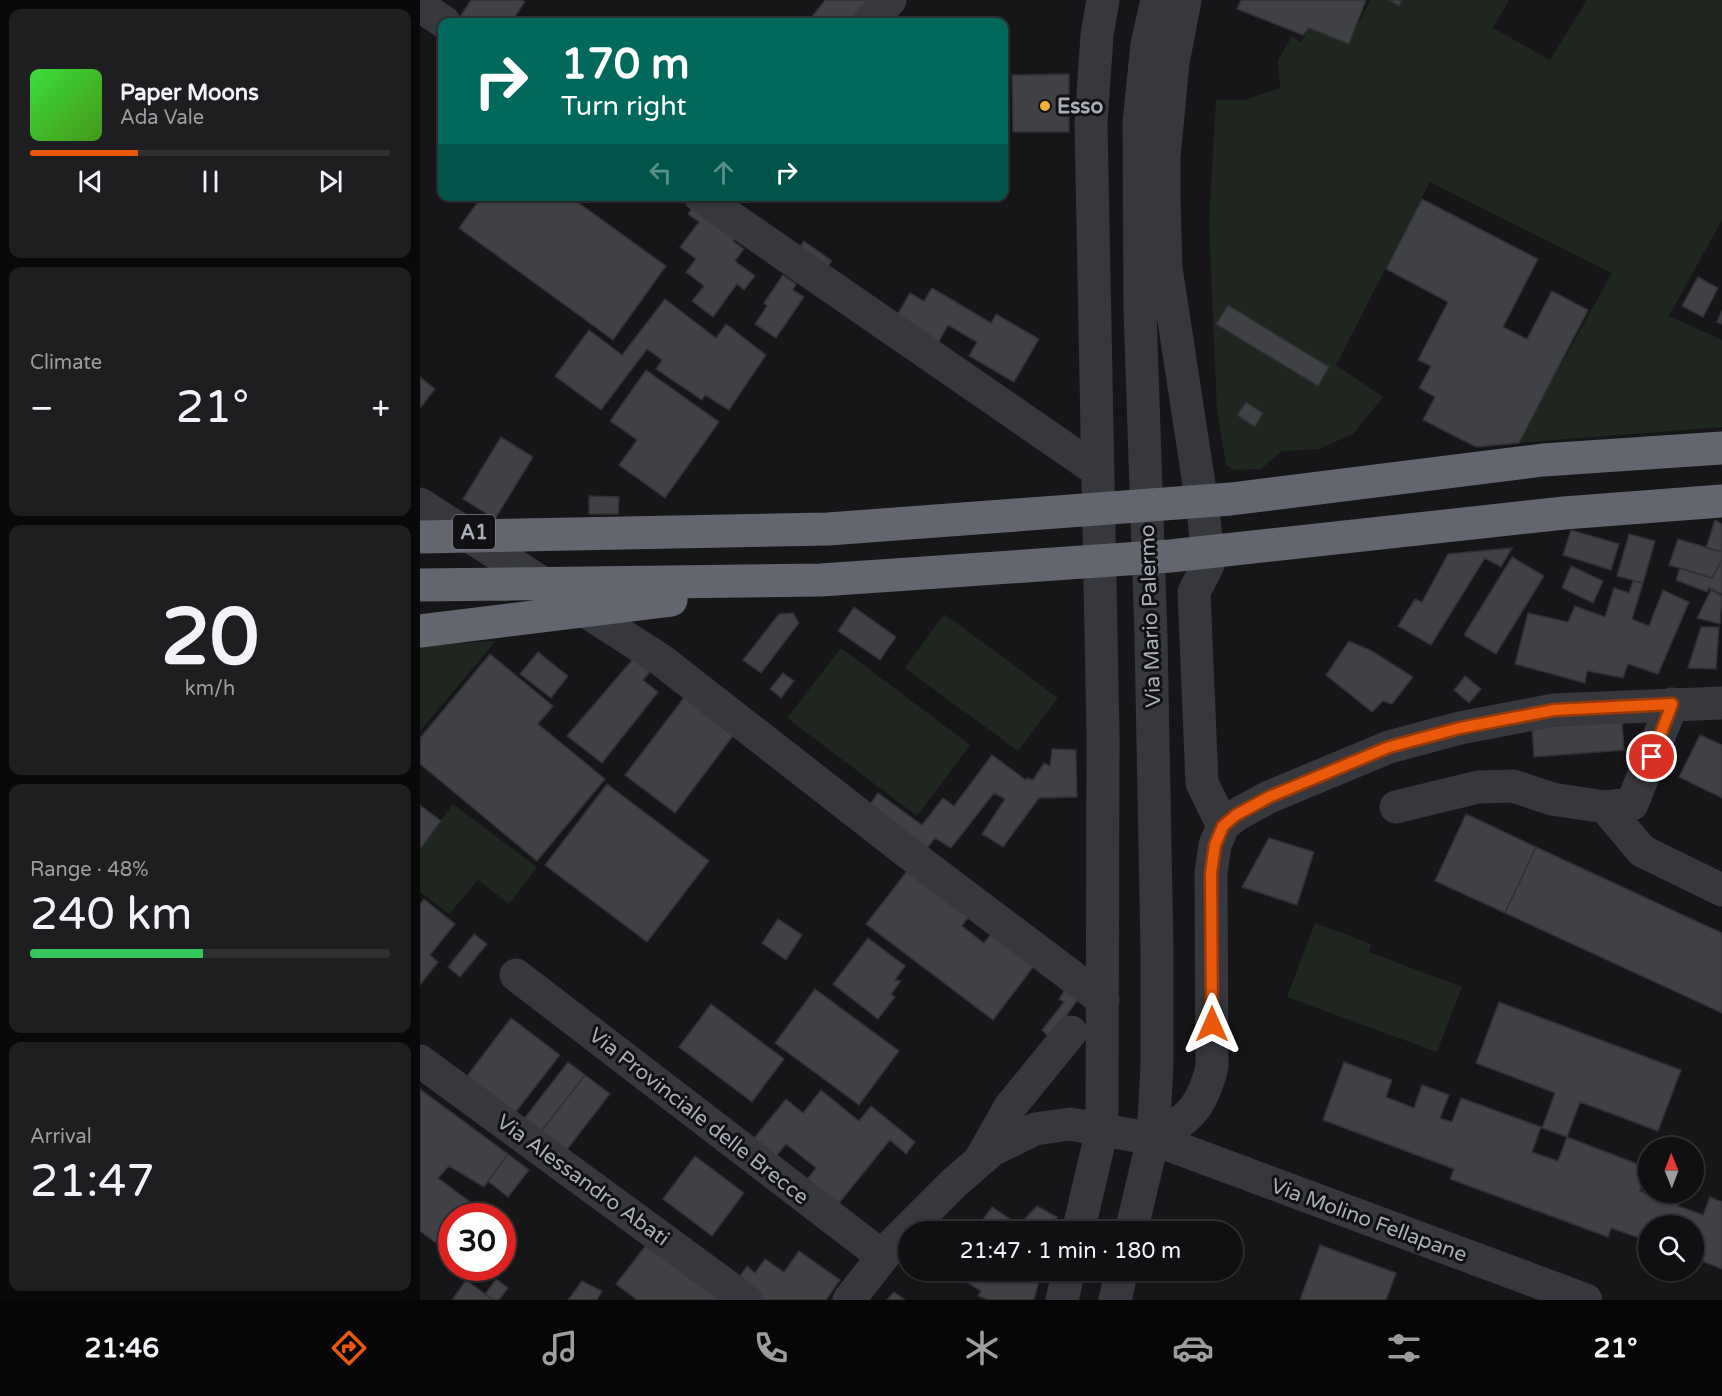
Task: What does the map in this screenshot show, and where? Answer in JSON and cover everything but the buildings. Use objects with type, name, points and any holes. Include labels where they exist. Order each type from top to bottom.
[{"type":"highway","points":[[420,537],[828,529],[1208,501],[1544,460],[1722,448]]},
{"type":"highway","points":[[420,585],[821,580],[1170,556],[1564,513],[1722,501]]},
{"type":"highway","name":"A1","points":[[420,528],[528,536]]},
{"type":"highway","points":[[420,632],[821,580]]},
{"type":"street","points":[[872,18],[890,0]]},
{"type":"street","points":[[1081,1221],[1102,1130],[1103,735],[1091,123],[1097,34],[1103,0]]},
{"type":"street","name":"Via Mario Palermo","points":[[1133,1221],[1152,1139],[1157,1065],[1150,614],[1140,310],[1139,123],[1147,44],[1157,0]]},
{"type":"street","points":[[1185,0],[1173,63],[1164,157],[1166,268],[1204,517],[1208,566],[1194,592],[1202,783],[1223,826]]},
{"type":"street","points":[[420,6],[438,18]]},
{"type":"street","points":[[718,201],[736,206],[1098,471]]},
{"type":"street","points":[[420,504],[661,660],[1102,1000]]},
{"type":"street","points":[[849,1300],[882,1256],[954,1183],[992,1150],[1035,1129],[1070,1124],[1152,1139],[1190,1115],[1199,1104],[1212,1067],[1211,873],[1215,845],[1223,826],[1249,807],[1389,747],[1460,728],[1554,710],[1722,703]]},
{"type":"street","points":[[1396,807],[1478,787],[1512,786],[1552,799],[1605,807],[1632,804],[1672,704]]},
{"type":"street","points":[[1605,807],[1642,851],[1722,890]]},
{"type":"street","name":"Via Provinciale delle Brecce","points":[[516,975],[882,1256]]},
{"type":"street","points":[[980,1160],[1010,1107],[1071,1032]]},
{"type":"street","name":"Via Alessandro Abati","points":[[420,1061],[746,1300]]},
{"type":"street","name":"Via Molino Fellapane","points":[[1152,1139],[1586,1300]]},
{"type":"street","points":[[1062,1300],[1066,1281]]},
{"type":"street","points":[[1115,1300],[1119,1281]]},
{"type":"shaded area","points":[[1370,0],[1509,0],[1493,28],[1550,60],[1587,0],[1722,0],[1722,220],[1669,316],[1722,340],[1722,427],[1517,443],[1612,273],[1430,182],[1336,365],[1383,397],[1353,434],[1319,449],[1282,451],[1261,469],[1234,470],[1226,465],[1217,409],[1209,223],[1216,100],[1244,100],[1280,88],[1278,60],[1292,36],[1301,42],[1311,24],[1348,44]]},
{"type":"shaded area","points":[[944,614],[1058,698],[1018,751],[905,668]]},
{"type":"shaded area","points":[[496,641],[420,731],[420,646]]},
{"type":"shaded area","points":[[841,648],[970,745],[917,816],[787,718]]},
{"type":"shaded area","points":[[453,804],[537,867],[509,904],[478,880],[449,914],[420,892],[420,849]]},
{"type":"shaded area","points":[[1315,923],[1371,944],[1369,952],[1462,987],[1437,1052],[1287,997]]},
{"type":"place","name":"Esso","points":[[1045,106]]},
{"type":"route","points":[[1212,1024],[1211,873],[1215,845],[1223,826],[1249,807],[1389,747],[1460,728],[1554,710],[1672,704],[1652,757]]}]
